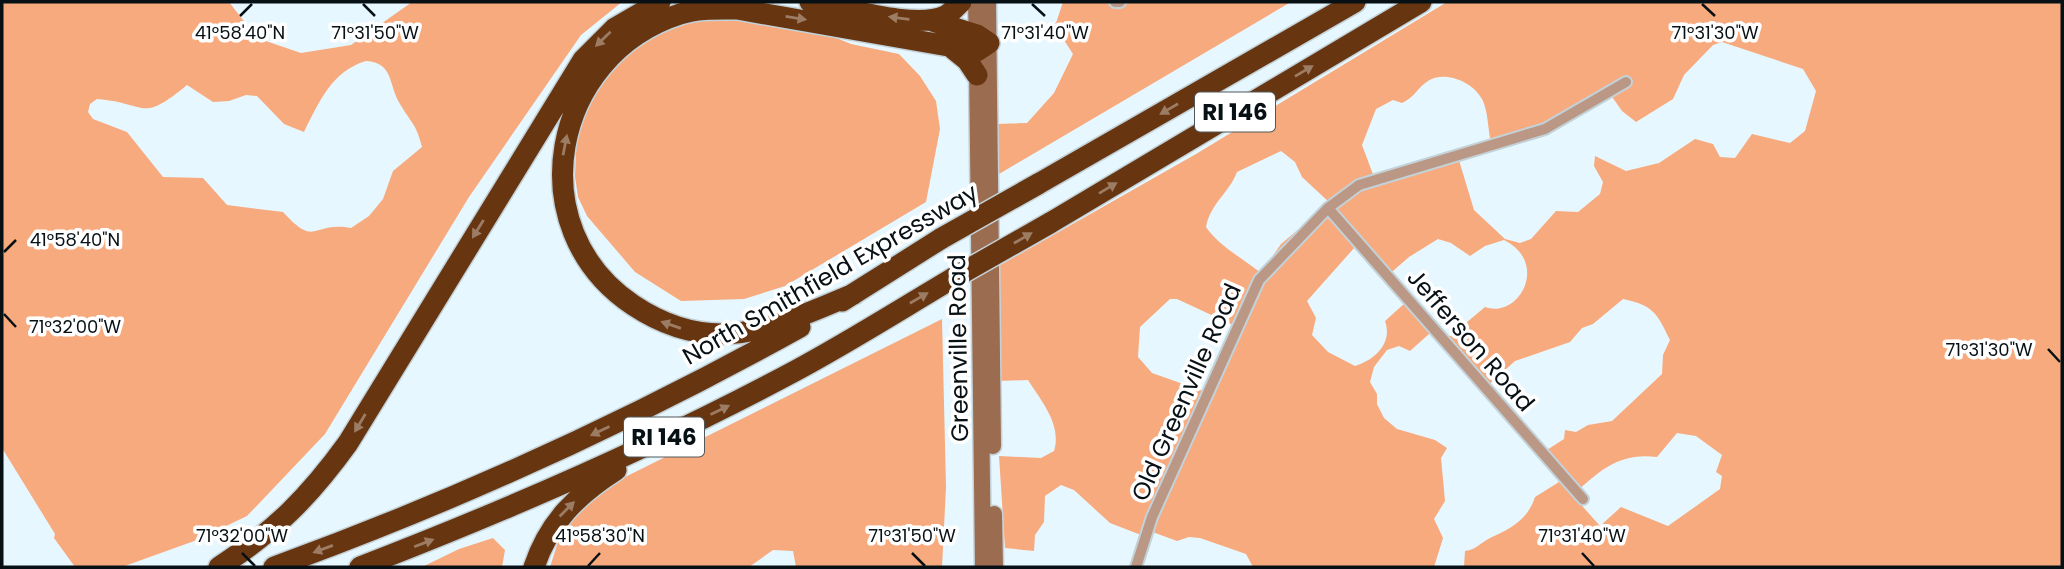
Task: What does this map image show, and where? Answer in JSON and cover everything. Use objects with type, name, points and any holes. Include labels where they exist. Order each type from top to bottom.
[{"type":"highway","points":[[219,567],[268,534],[319,484],[348,443],[583,60],[615,28],[660,2]]},
{"type":"highway","points":[[810,2],[896,18],[929,20],[946,16],[961,2]]},
{"type":"highway","name":"North Smithfield Expressway","points":[[274,567],[431,506],[569,445],[731,365],[854,294],[942,238],[1355,2]]},
{"type":"highway","name":"RI 146","points":[[360,567],[446,534],[676,431],[797,370],[1421,2]]},
{"type":"highway","points":[[854,294],[787,321],[743,332],[699,333],[651,317],[609,287],[583,251],[574,233],[562,183],[562,162],[569,124],[592,78],[613,54],[639,33],[680,14],[706,9],[737,9],[949,46],[981,43]]},
{"type":"highway","points":[[929,20],[981,43]]},
{"type":"highway","points":[[949,46],[967,60],[977,75]]},
{"type":"highway","points":[[534,567],[547,536],[562,513],[584,492],[676,431]]},
{"type":"main road","name":"Greenville Road","points":[[976,2],[981,43],[995,567]]},
{"type":"main road","name":"Greenville Road","points":[[983,567],[977,75],[989,2]]},
{"type":"street","name":"Old Greenville Road","points":[[1136,567],[1152,517],[1259,281],[1328,208],[1359,185],[1545,130],[1626,82]]},
{"type":"street","name":"Jefferson Road","points":[[1328,208],[1583,499]]},
{"type":"shaded area","points":[[2,2],[229,2],[257,38],[301,53],[351,45],[412,2],[622,2],[581,35],[469,197],[325,434],[247,516],[197,540],[122,567],[75,567],[54,538],[55,534],[2,448]],"holes":[[[366,61],[386,70],[422,147],[393,171],[383,199],[369,216],[351,228],[309,231],[302,229],[283,212],[227,205],[203,178],[163,177],[127,132],[93,119],[88,112],[90,104],[97,99],[151,108],[187,85],[213,102],[229,101],[246,95],[257,96],[284,124],[304,132],[321,99],[335,80],[354,66]]]},
{"type":"shaded area","points":[[1063,2],[1291,2],[999,174],[996,124],[1027,123],[1054,93],[1073,54],[1062,37],[1046,30],[1056,23]]},
{"type":"shaded area","points":[[1447,2],[2062,2],[2062,567],[1464,567],[1465,551],[1475,548],[1518,522],[1535,497],[1559,482],[1539,455],[1564,439],[1565,430],[1576,432],[1588,425],[1612,421],[1662,374],[1663,355],[1670,340],[1648,307],[1623,299],[1593,324],[1582,328],[1570,342],[1515,361],[1484,389],[1442,343],[1485,307],[1497,309],[1509,305],[1518,297],[1527,274],[1525,262],[1518,250],[1504,240],[1485,246],[1470,256],[1451,243],[1438,239],[1409,257],[1386,277],[1355,247],[1307,301],[1316,318],[1312,335],[1328,352],[1355,366],[1369,360],[1380,349],[1386,336],[1385,321],[1405,303],[1429,329],[1429,334],[1410,351],[1399,346],[1387,350],[1374,367],[1370,382],[1377,394],[1377,404],[1384,418],[1397,429],[1435,440],[1447,448],[1441,458],[1445,501],[1434,519],[1443,538],[1434,567],[1253,567],[1246,554],[1200,538],[1189,537],[1177,541],[1147,530],[1141,535],[1110,523],[1074,490],[1061,485],[1045,496],[1044,522],[1035,535],[1034,551],[1005,548],[999,456],[1041,458],[1054,451],[1056,441],[1049,414],[1028,380],[997,381],[990,271],[1196,154]],"holes":[[[1722,42],[1803,69],[1816,91],[1805,131],[1790,143],[1752,134],[1735,158],[1720,157],[1713,144],[1695,139],[1659,163],[1626,171],[1595,156],[1594,166],[1603,182],[1600,194],[1578,212],[1556,211],[1531,239],[1520,243],[1505,239],[1474,210],[1458,157],[1374,177],[1362,145],[1376,109],[1393,100],[1402,103],[1428,81],[1442,77],[1458,79],[1478,93],[1486,109],[1491,143],[1544,129],[1610,94],[1622,111],[1636,122],[1673,99],[1684,75],[1713,45]],[[1281,151],[1295,162],[1302,177],[1330,203],[1281,244],[1261,273],[1224,246],[1206,227],[1211,212],[1237,172]],[[1170,299],[1177,299],[1233,325],[1203,391],[1152,373],[1138,357],[1140,327]],[[1677,433],[1696,436],[1722,455],[1716,472],[1722,476],[1720,489],[1668,526],[1621,507],[1600,526],[1576,499],[1574,494],[1611,465],[1632,457],[1657,457]]]},
{"type":"shaded area","points":[[697,15],[795,21],[851,44],[899,54],[920,76],[936,101],[940,129],[926,202],[785,286],[744,299],[681,301],[635,272],[587,216],[578,197],[575,176],[577,131],[591,81],[627,44]]},
{"type":"shaded area","points":[[942,319],[946,487],[942,567],[796,567],[793,551],[773,550],[749,567],[550,567],[558,542],[591,494]]},
{"type":"shaded area","points":[[493,538],[505,550],[502,567],[422,567],[459,549]]}]
